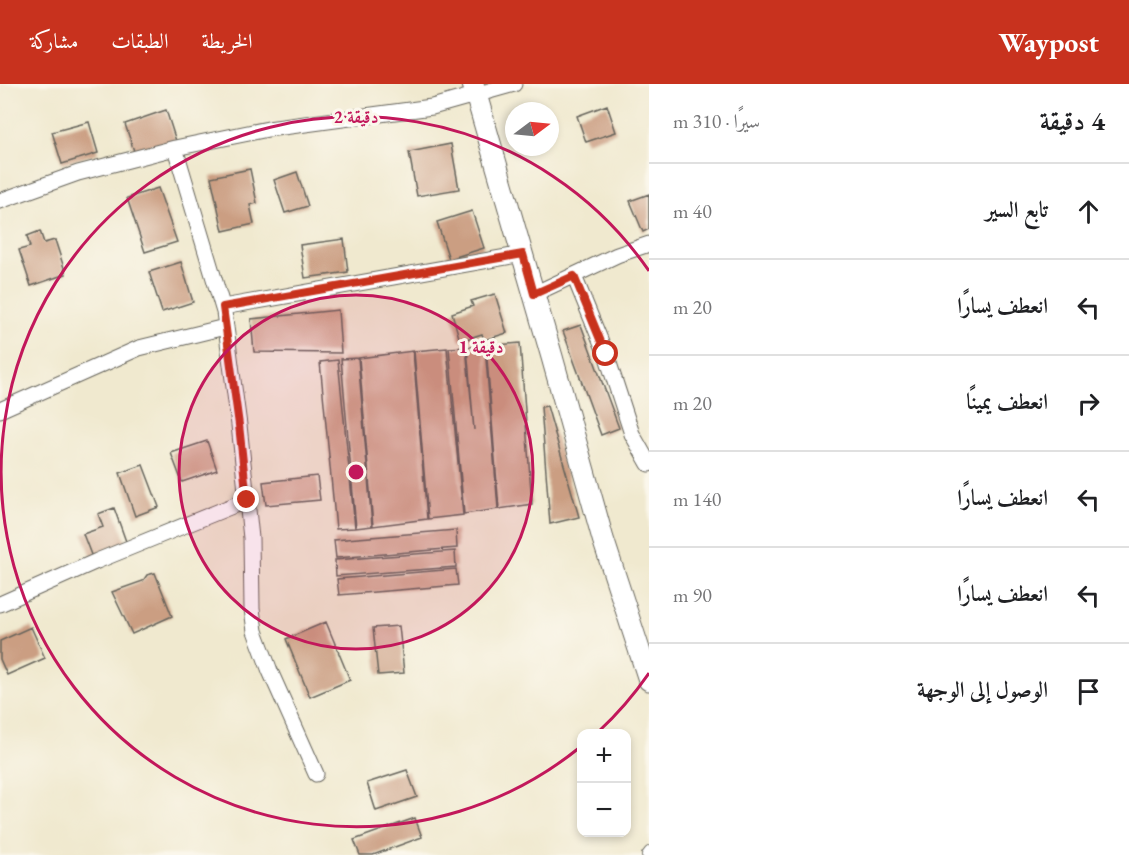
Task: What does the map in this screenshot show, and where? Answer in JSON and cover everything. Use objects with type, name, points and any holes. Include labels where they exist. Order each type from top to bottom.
[{"type":"main road","points":[[475,90],[603,539],[649,681]]},
{"type":"street","points":[[0,201],[78,173],[175,148],[268,129],[333,119],[404,112],[475,90],[514,84]]},
{"type":"street","points":[[175,148],[223,307],[247,500],[253,567],[252,609],[255,631],[270,671],[316,774]]},
{"type":"street","points":[[534,294],[617,255],[649,244]]},
{"type":"street","points":[[223,307],[523,254]]},
{"type":"street","points":[[574,276],[606,354],[628,425],[649,464]]},
{"type":"street","points":[[0,410],[139,348],[225,327]]},
{"type":"street","points":[[0,604],[97,561],[247,500]]},
{"type":"lane","points":[[646,855],[649,851]]},
{"type":"building","points":[[607,105],[616,132],[586,142],[577,116]]},
{"type":"building","points":[[166,110],[176,141],[135,154],[125,124]]},
{"type":"building","points":[[89,122],[98,153],[62,164],[52,132]]},
{"type":"building","points":[[451,144],[459,189],[417,196],[409,152]]},
{"type":"building","points":[[250,169],[257,203],[250,205],[254,224],[223,231],[211,177]]},
{"type":"building","points":[[297,172],[308,206],[285,213],[274,180]]},
{"type":"building","points":[[158,188],[177,242],[145,252],[127,198]]},
{"type":"building","points":[[649,194],[649,229],[643,232],[630,201]]},
{"type":"building","points":[[472,211],[484,248],[449,259],[437,222]]},
{"type":"building","points":[[40,231],[44,243],[55,240],[66,274],[31,286],[19,250],[30,247],[27,236]]},
{"type":"building","points":[[344,239],[348,272],[305,278],[300,245]]},
{"type":"building","points":[[181,262],[193,302],[162,312],[149,272]]},
{"type":"building","points":[[495,294],[507,333],[484,340],[482,334],[460,341],[452,313],[473,306],[471,301]]},
{"type":"building","points":[[338,310],[341,353],[254,352],[251,319]]},
{"type":"building","points":[[581,325],[619,428],[601,435],[563,331]]},
{"type":"building","points":[[520,343],[532,504],[499,509],[486,346]]},
{"type":"building","points":[[466,347],[474,430],[467,347],[485,347],[498,509],[464,514],[449,348]]},
{"type":"building","points":[[447,348],[463,515],[428,519],[414,351]]},
{"type":"building","points":[[413,351],[427,519],[373,526],[359,358]]},
{"type":"building","points":[[358,358],[372,526],[356,528],[341,359]]},
{"type":"building","points":[[338,360],[355,528],[336,529],[320,362]]},
{"type":"building","points":[[547,406],[579,517],[550,524],[541,407]]},
{"type":"building","points":[[207,441],[217,470],[182,482],[171,453]]},
{"type":"building","points":[[143,465],[159,507],[135,516],[120,473]]},
{"type":"building","points":[[317,476],[320,500],[266,505],[263,482]]},
{"type":"building","points":[[114,508],[128,547],[93,560],[83,534],[103,527],[98,514]]},
{"type":"building","points":[[456,530],[457,548],[336,558],[334,540]]},
{"type":"building","points":[[455,551],[456,567],[336,576],[335,560]]},
{"type":"building","points":[[456,569],[458,585],[339,595],[337,579]]},
{"type":"building","points":[[155,573],[172,616],[132,634],[112,592],[143,581],[147,575]]},
{"type":"building","points":[[326,622],[350,680],[310,697],[286,639]]},
{"type":"building","points":[[399,626],[404,673],[378,675],[373,628]]},
{"type":"building","points":[[31,627],[45,658],[7,675],[0,659],[0,641]]},
{"type":"building","points":[[407,770],[417,797],[376,811],[367,783]]},
{"type":"building","points":[[415,818],[422,837],[373,855],[360,855],[354,840]]},
{"type":"route","points":[[247,500],[223,307],[523,254],[534,294],[574,276],[606,354]]}]
